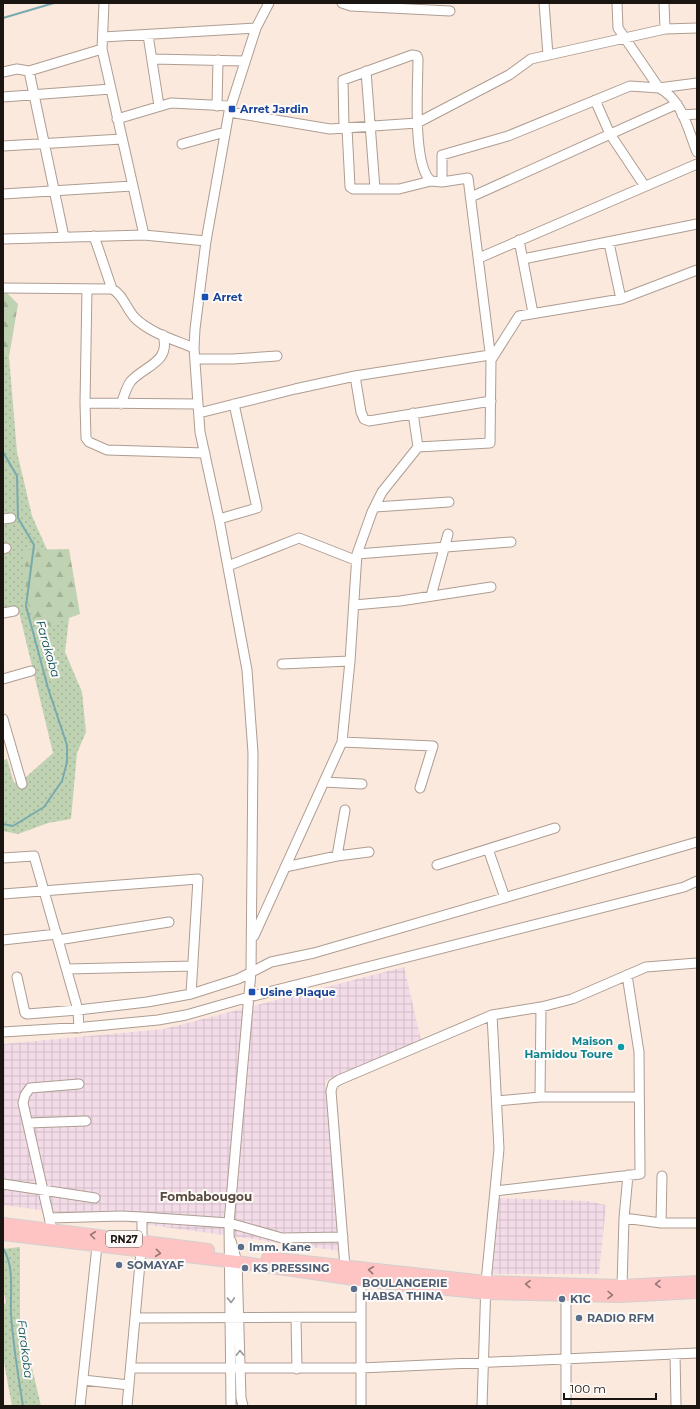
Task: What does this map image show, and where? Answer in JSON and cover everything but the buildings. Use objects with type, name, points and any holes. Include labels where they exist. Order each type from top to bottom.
[{"type":"main road","name":"RN27","points":[[3,1224],[19,1231],[98,1246],[142,1246]]},
{"type":"main road","name":"RN27","points":[[3,1234],[51,1224],[142,1246],[233,1258],[361,1280],[566,1295],[620,1296],[697,1292]]},
{"type":"main road","name":"RN27","points":[[233,1258],[345,1267],[486,1288],[622,1286],[697,1282]]},
{"type":"street","points":[[104,3],[102,49],[144,235]]},
{"type":"street","points":[[236,1368],[243,1406],[231,1406],[236,1368],[236,1318],[233,1258],[229,1223],[251,972],[253,753],[247,670],[219,519],[205,453],[198,408],[194,348],[206,241],[229,109],[256,28],[269,3]]},
{"type":"street","points":[[342,3],[351,6],[386,5],[450,12]]},
{"type":"street","points":[[544,3],[548,55]]},
{"type":"street","points":[[616,3],[618,28],[659,88],[668,92],[677,104],[697,152]]},
{"type":"street","points":[[664,3],[665,29]]},
{"type":"street","points":[[103,37],[256,28]]},
{"type":"street","points":[[117,119],[159,106],[179,102],[217,106],[330,129],[417,123],[509,75],[531,59],[665,29],[697,28]]},
{"type":"street","points":[[148,35],[159,106]]},
{"type":"street","points":[[3,72],[17,69],[29,70],[102,49]]},
{"type":"street","points":[[418,447],[490,443],[491,357],[468,178],[442,182],[431,181],[398,189],[350,187],[343,80],[412,56],[417,56],[417,123],[423,171],[431,181]]},
{"type":"street","points":[[152,59],[245,61]]},
{"type":"street","points":[[217,106],[218,60]]},
{"type":"street","points":[[29,70],[64,237]]},
{"type":"street","points":[[366,71],[374,189]]},
{"type":"street","points":[[442,182],[442,155],[508,136],[630,86],[659,88],[697,83]]},
{"type":"street","points":[[3,97],[111,89]]},
{"type":"street","points":[[595,100],[610,134],[644,185]]},
{"type":"street","points":[[471,197],[677,104]]},
{"type":"street","points":[[682,115],[697,114]]},
{"type":"street","points":[[182,144],[225,132]]},
{"type":"street","points":[[3,146],[122,139]]},
{"type":"street","points":[[479,258],[644,185],[697,164]]},
{"type":"street","points":[[3,194],[132,186]]},
{"type":"street","points":[[523,259],[609,243],[697,224]]},
{"type":"street","points":[[3,239],[144,235],[206,241]]},
{"type":"street","points":[[94,236],[112,288],[117,292],[135,318],[143,325],[194,348]]},
{"type":"street","points":[[519,240],[533,313]]},
{"type":"street","points":[[609,243],[621,299]]},
{"type":"street","points":[[85,403],[198,408],[234,404],[355,376],[491,357],[519,316],[621,299],[697,270]]},
{"type":"street","points":[[3,288],[112,288]]},
{"type":"street","points":[[87,289],[85,403],[86,438],[89,442],[107,450],[205,453]]},
{"type":"street","points":[[121,404],[130,383],[161,359],[166,344],[163,335]]},
{"type":"street","points":[[195,359],[233,359],[277,356]]},
{"type":"street","points":[[355,376],[361,412],[364,418],[369,421],[491,401]]},
{"type":"street","points":[[219,519],[257,508],[234,404]]},
{"type":"street","points":[[252,939],[342,742],[350,661],[356,557],[382,492],[418,447],[413,413]]},
{"type":"street","points":[[375,507],[449,502]]},
{"type":"street","points":[[431,596],[448,534]]},
{"type":"street","points":[[228,566],[299,538],[356,557],[510,542]]},
{"type":"street","points":[[354,605],[491,587]]},
{"type":"street","points":[[3,613],[14,611]]},
{"type":"street","points":[[282,664],[350,661]]},
{"type":"street","points":[[3,679],[31,671]]},
{"type":"street","points":[[3,719],[22,784]]},
{"type":"street","points":[[342,742],[432,746],[420,788]]},
{"type":"street","points":[[324,782],[362,784]]},
{"type":"street","points":[[337,856],[345,810]]},
{"type":"street","points":[[436,865],[555,828]]},
{"type":"street","points":[[17,977],[25,1014],[78,1010],[147,1002],[191,994],[238,979],[271,962],[314,953],[697,842]]},
{"type":"street","points":[[488,849],[505,898]]},
{"type":"street","points":[[285,867],[337,856],[369,852]]},
{"type":"street","points":[[3,858],[34,856],[78,1010],[79,1028]]},
{"type":"street","points":[[3,894],[198,879],[191,994]]},
{"type":"street","points":[[3,1032],[79,1028],[158,1020],[186,1015],[684,887],[697,881]]},
{"type":"street","points":[[3,940],[58,937],[170,922]]},
{"type":"street","points":[[345,1267],[330,1090],[333,1084],[339,1080],[492,1015],[541,1007],[572,999],[646,967],[697,963]]},
{"type":"street","points":[[67,969],[193,966]]},
{"type":"street","points":[[495,1191],[640,1174],[639,1052],[627,975]]},
{"type":"street","points":[[540,1098],[541,1007]]},
{"type":"street","points":[[482,1406],[486,1288],[499,1149],[492,1015]]},
{"type":"street","points":[[79,1084],[30,1088],[25,1095],[23,1103],[51,1224],[121,1216],[229,1223],[282,1238],[343,1237]]},
{"type":"street","points":[[497,1101],[540,1098],[639,1097]]},
{"type":"street","points":[[28,1123],[86,1121]]},
{"type":"street","points":[[622,1286],[624,1218],[628,1175]]},
{"type":"street","points":[[661,1223],[662,1176]]},
{"type":"street","points":[[3,1184],[95,1198]]},
{"type":"street","points":[[127,1406],[142,1246],[142,1217]]},
{"type":"street","points":[[624,1218],[661,1223],[697,1223]]},
{"type":"street","points":[[80,1406],[98,1246]]},
{"type":"street","points":[[361,1280],[362,1406]]},
{"type":"street","points":[[566,1295],[566,1406]]},
{"type":"street","points":[[136,1318],[361,1317]]},
{"type":"street","points":[[296,1318],[297,1369]]},
{"type":"street","points":[[675,1354],[676,1406]]},
{"type":"street","points":[[131,1368],[361,1368],[697,1354]]},
{"type":"street","points":[[83,1380],[129,1384]]},
{"type":"shaded area","points":[[404,967],[421,1040],[325,1081],[347,1252],[3,1205],[3,1044],[164,1029]]},
{"type":"shaded area","points":[[498,1198],[587,1201],[606,1205],[599,1274],[492,1274]]},
{"type":"green space","points":[[3,289],[18,304],[9,357],[3,348]]},
{"type":"green space","points":[[3,348],[9,357],[17,452],[32,516],[49,554],[69,618],[65,652],[82,692],[86,732],[77,753],[71,819],[48,823],[18,834],[3,831],[3,760],[7,759],[14,783],[25,778],[53,753],[19,612],[3,614],[3,519],[5,518],[3,502]]},
{"type":"green space","points":[[69,549],[80,614],[41,628],[27,602],[24,550]]},
{"type":"green space","points":[[20,1247],[20,1317],[41,1406],[12,1406],[3,1357],[3,1304],[6,1303],[3,1287],[3,1249]]},
{"type":"waterway","points":[[3,18],[54,3]]},
{"type":"waterway","name":"Farakoba","points":[[3,452],[17,476],[18,518],[34,545],[26,606],[48,688],[67,745],[67,762],[62,781],[44,807],[13,826],[3,824]]},
{"type":"waterway","name":"Farakoba","points":[[3,1248],[7,1256],[11,1272],[12,1326],[23,1406]]},
{"type":"place","name":"Arret Jardin","points":[[232,109]]},
{"type":"place","name":"Arret","points":[[205,297]]},
{"type":"place","name":"Usine Plaque","points":[[252,992]]},
{"type":"place","name":"Maison Hamidou Toure","points":[[621,1047]]},
{"type":"place","name":"Imm. Kane","points":[[241,1247]]},
{"type":"place","name":"SOMAYAF","points":[[119,1265]]},
{"type":"place","name":"KS PRESSING","points":[[245,1268]]},
{"type":"place","name":"BOULANGERIE HABSA THINA","points":[[354,1289]]},
{"type":"place","name":"K1C","points":[[562,1299]]},
{"type":"place","name":"RADIO RFM","points":[[579,1318]]},
{"type":"district","name":"Fombabougou","points":[[206,1197]]}]
